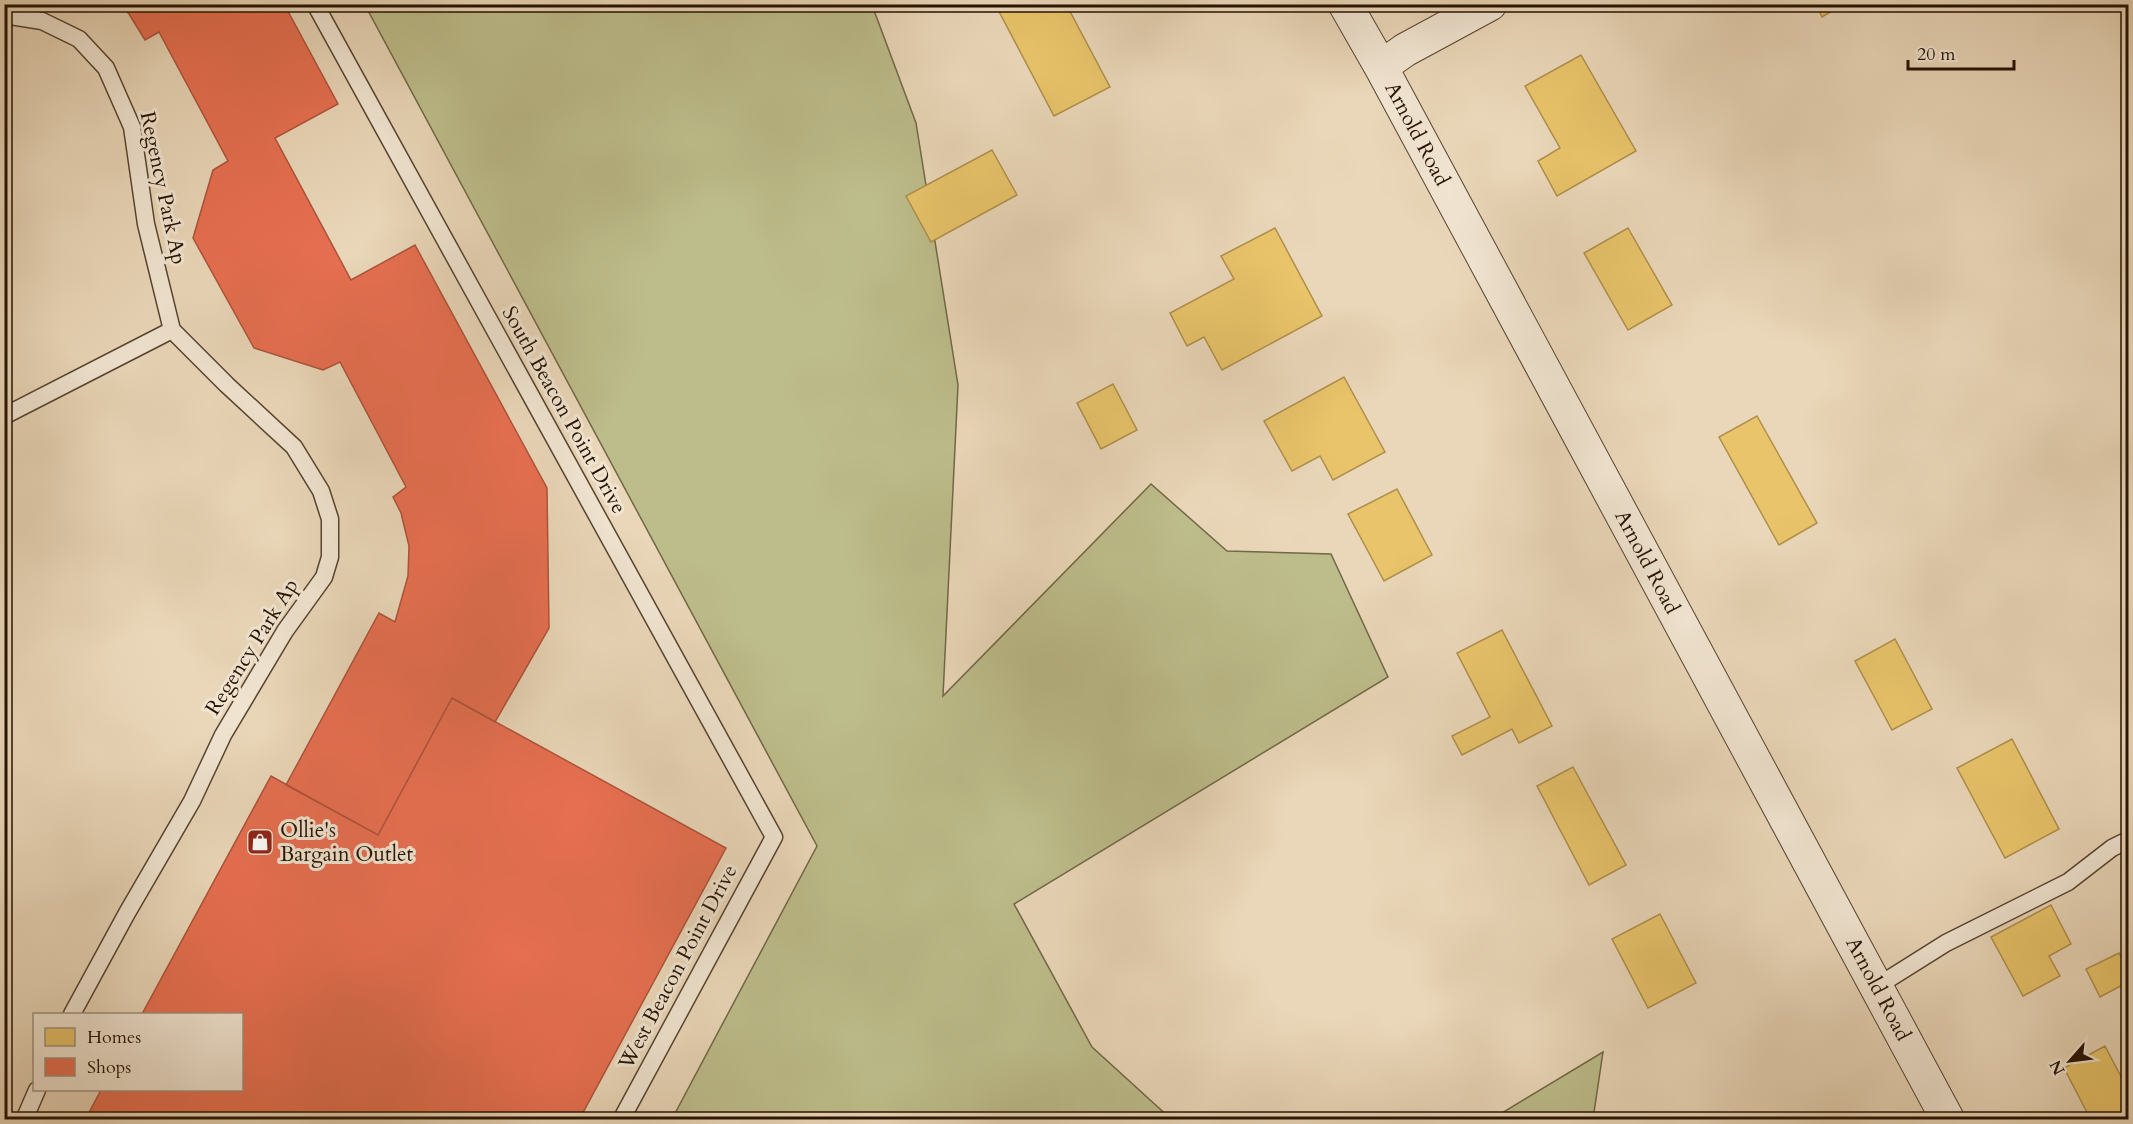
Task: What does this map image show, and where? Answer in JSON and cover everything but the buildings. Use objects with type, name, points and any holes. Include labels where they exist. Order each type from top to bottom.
[{"type":"street","name":"Arnold Road","points":[[1345,4],[1948,1119]]},
{"type":"street","points":[[1381,67],[1405,50],[1490,4]]},
{"type":"lane","name":"South Beacon Point Drive","points":[[315,4],[774,837]]},
{"type":"lane","name":"Regency Park Ap","points":[[4,15],[42,21],[80,39],[106,68],[132,127],[146,224],[172,330],[294,447],[321,491],[330,519],[330,557],[324,577],[285,631],[223,735],[192,801],[73,1013]]},
{"type":"lane","points":[[4,416],[172,330]]},
{"type":"lane","name":"West Beacon Point Drive","points":[[621,1119],[774,837]]},
{"type":"lane","points":[[1876,987],[1946,944],[2068,882],[2112,848],[2128,840]]},
{"type":"lane","points":[[24,1119],[36,1091]]},
{"type":"green space","points":[[365,5],[872,5],[916,123],[958,385],[943,696],[1151,484],[1227,551],[1331,554],[1388,677],[1014,904],[1092,1047],[1171,1119],[672,1119],[817,846]]},
{"type":"green space","points":[[1603,1052],[1593,1119],[1492,1119]]},
{"type":"place","name":"Ollie's Bargain Outlet","points":[[260,842]]}]
